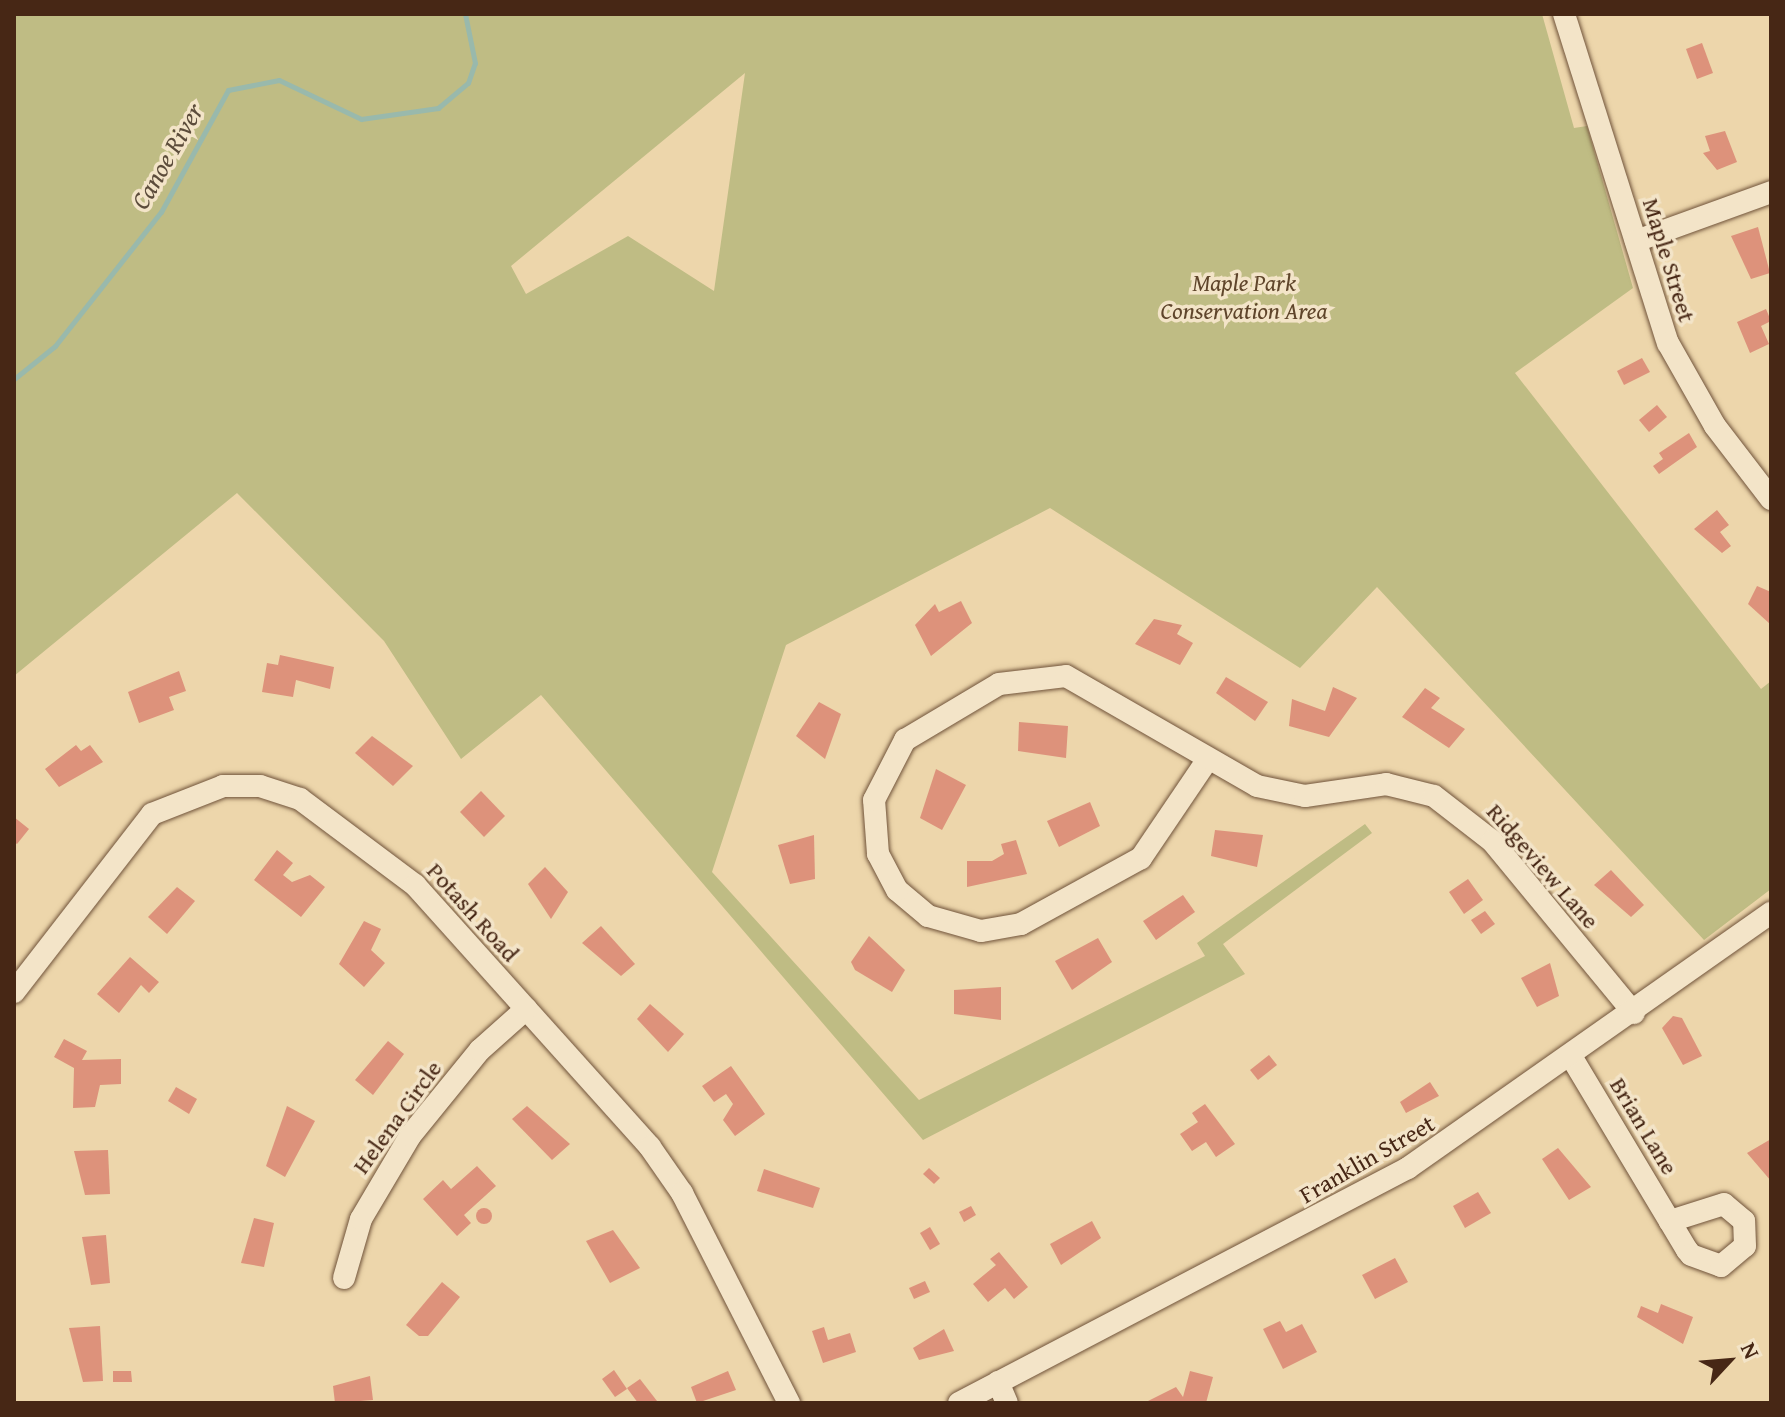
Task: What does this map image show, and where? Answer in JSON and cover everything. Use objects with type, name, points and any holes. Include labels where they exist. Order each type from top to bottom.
[{"type":"street","name":"Maple Street","points":[[1564,14],[1636,241],[1679,364],[1771,499]]},
{"type":"street","points":[[1636,241],[1771,192]]},
{"type":"street","name":"Ridgeview Lane","points":[[1208,759],[1162,834],[1132,866],[1008,928],[967,929],[928,916],[897,890],[874,840],[877,786],[905,740],[1023,676],[1086,683],[1208,759],[1285,795],[1386,784],[1434,796],[1492,841],[1634,1013]]},
{"type":"street","name":"Potash Road","points":[[14,992],[143,822],[199,793],[248,785],[300,799],[378,852],[526,1009],[667,1169],[789,1403]]},
{"type":"street","name":"Franklin Street","points":[[959,1403],[1408,1168],[1572,1058],[1771,913]]},
{"type":"street","name":"Helena Circle","points":[[344,1278],[361,1219],[403,1148],[451,1082],[526,1009]]},
{"type":"street","name":"Brian Lane","points":[[1572,1058],[1670,1221]]},
{"type":"street","points":[[998,1382],[1007,1403]]},
{"type":"green space","name":"Maple Park Conservation Area","points":[[14,14],[1542,14],[1574,128],[1587,126],[1633,288],[1515,373],[1761,689],[1771,681],[1771,889],[1704,940],[1377,587],[1300,668],[1050,508],[786,645],[712,872],[919,1100],[1205,956],[1197,943],[1365,824],[1372,833],[1223,944],[1245,974],[923,1140],[541,695],[461,759],[384,641],[237,493],[14,676]],"holes":[[[745,73],[714,291],[628,236],[526,294],[511,266]]]},
{"type":"building","points":[[1702,43],[1713,73],[1697,79],[1686,49]]},
{"type":"building","points":[[1725,131],[1737,162],[1717,170],[1703,153],[1710,151],[1705,136]]},
{"type":"building","points":[[1758,227],[1770,273],[1751,279],[1731,236]]},
{"type":"building","points":[[1766,309],[1771,321],[1761,326],[1769,344],[1750,353],[1737,322]]},
{"type":"building","points":[[1642,358],[1650,372],[1624,385],[1617,371]]},
{"type":"building","points":[[1657,405],[1667,417],[1649,432],[1639,420]]},
{"type":"building","points":[[1689,433],[1697,447],[1659,474],[1653,466],[1663,459],[1659,453]]},
{"type":"building","points":[[1717,510],[1729,525],[1720,532],[1731,546],[1722,553],[1694,529]]},
{"type":"building","points":[[1757,586],[1771,592],[1770,624],[1748,604]]},
{"type":"building","points":[[961,601],[972,623],[931,656],[915,625],[935,604],[939,612]]},
{"type":"building","points":[[1154,619],[1182,625],[1177,634],[1193,643],[1180,665],[1135,644]]},
{"type":"building","points":[[280,655],[334,667],[330,689],[296,680],[293,697],[262,692],[267,663],[278,665]]},
{"type":"building","points":[[179,671],[186,691],[169,697],[174,710],[139,723],[128,692]]},
{"type":"building","points":[[1226,677],[1268,702],[1255,721],[1216,693]]},
{"type":"building","points":[[1333,687],[1357,698],[1329,737],[1289,726],[1292,699],[1325,711]]},
{"type":"building","points":[[1425,688],[1440,698],[1431,708],[1465,729],[1449,748],[1402,717]]},
{"type":"building","points":[[819,702],[841,714],[825,759],[796,736]]},
{"type":"building","points":[[1019,722],[1068,726],[1066,758],[1018,751]]},
{"type":"building","points":[[372,736],[413,766],[393,786],[355,753]]},
{"type":"building","points":[[76,745],[81,751],[90,745],[103,762],[59,787],[45,769]]},
{"type":"building","points":[[936,769],[966,785],[942,830],[920,818]]},
{"type":"building","points":[[481,791],[505,816],[484,837],[460,812]]},
{"type":"building","points":[[1090,802],[1100,826],[1059,847],[1047,821]]},
{"type":"building","points":[[14,817],[29,829],[17,844],[14,842]]},
{"type":"building","points":[[1215,830],[1263,835],[1257,867],[1211,856]]},
{"type":"building","points":[[814,835],[815,879],[790,884],[778,845]]},
{"type":"building","points":[[1016,840],[1027,874],[967,887],[967,861],[992,861],[1004,854],[1001,844]]},
{"type":"building","points":[[277,850],[293,863],[283,875],[292,882],[310,875],[325,887],[301,917],[254,880]]},
{"type":"building","points":[[545,867],[568,892],[551,919],[528,884]]},
{"type":"building","points":[[1611,870],[1644,905],[1631,917],[1594,885]]},
{"type":"building","points":[[1468,879],[1483,900],[1464,914],[1449,892]]},
{"type":"building","points":[[177,887],[195,901],[167,934],[148,917]]},
{"type":"building","points":[[1183,895],[1195,912],[1156,940],[1143,921]]},
{"type":"building","points":[[1485,911],[1495,924],[1481,934],[1471,920]]},
{"type":"building","points":[[364,921],[381,929],[371,950],[385,963],[364,987],[339,964]]},
{"type":"building","points":[[601,926],[635,964],[621,976],[582,943]]},
{"type":"building","points":[[869,936],[905,970],[892,992],[855,970],[851,962]]},
{"type":"building","points":[[1098,938],[1112,962],[1072,990],[1055,961]]},
{"type":"building","points":[[130,957],[159,982],[149,993],[141,985],[119,1013],[97,994]]},
{"type":"building","points":[[1550,963],[1559,996],[1537,1007],[1521,978]]},
{"type":"building","points":[[1001,987],[1001,1020],[954,1014],[954,990]]},
{"type":"building","points":[[650,1004],[684,1034],[668,1052],[637,1019]]},
{"type":"building","points":[[1673,1016],[1682,1018],[1702,1056],[1683,1065],[1662,1028]]},
{"type":"building","points":[[64,1039],[87,1051],[82,1060],[121,1059],[121,1084],[100,1085],[95,1107],[73,1108],[74,1068],[54,1057]]},
{"type":"building","points":[[388,1041],[404,1054],[373,1095],[355,1080]]},
{"type":"building","points":[[1269,1055],[1277,1065],[1258,1080],[1250,1070]]},
{"type":"building","points":[[731,1066],[765,1114],[735,1136],[723,1120],[733,1104],[726,1094],[714,1102],[702,1086]]},
{"type":"building","points":[[1430,1082],[1439,1096],[1406,1113],[1400,1102]]},
{"type":"building","points":[[176,1087],[197,1099],[189,1114],[168,1101]]},
{"type":"building","points":[[1205,1104],[1235,1144],[1216,1157],[1206,1142],[1192,1151],[1180,1134],[1198,1122],[1192,1113]]},
{"type":"building","points":[[287,1106],[315,1121],[285,1177],[266,1166]]},
{"type":"building","points":[[527,1106],[570,1144],[552,1160],[512,1119]]},
{"type":"building","points":[[1771,1139],[1771,1181],[1747,1153]]},
{"type":"building","points":[[1558,1148],[1591,1187],[1569,1200],[1542,1159]]},
{"type":"building","points":[[108,1150],[110,1194],[85,1195],[74,1151]]},
{"type":"building","points":[[477,1166],[496,1186],[464,1215],[471,1223],[457,1236],[423,1199],[443,1180],[451,1189]]},
{"type":"building","points":[[929,1168],[940,1178],[934,1184],[923,1174]]},
{"type":"building","points":[[764,1169],[820,1188],[813,1208],[757,1191]]},
{"type":"building","points":[[1478,1192],[1491,1213],[1465,1228],[1453,1206]]},
{"type":"building","points":[[971,1206],[976,1215],[964,1222],[959,1212]]},
{"type":"building","points":[[481,1208],[487,1208],[492,1216],[490,1222],[481,1224],[476,1219],[476,1213]]},
{"type":"building","points":[[254,1218],[274,1223],[264,1267],[241,1263]]},
{"type":"building","points":[[1092,1221],[1101,1238],[1061,1265],[1050,1244]]},
{"type":"building","points":[[930,1227],[940,1244],[930,1250],[920,1233]]},
{"type":"building","points":[[613,1230],[640,1268],[610,1283],[586,1241]]},
{"type":"building","points":[[106,1235],[110,1283],[91,1285],[82,1237]]},
{"type":"building","points":[[999,1252],[1028,1287],[1014,1299],[1005,1288],[988,1302],[973,1284],[996,1265],[990,1259]]},
{"type":"building","points":[[1395,1258],[1408,1282],[1375,1299],[1362,1275]]},
{"type":"building","points":[[925,1281],[930,1292],[914,1299],[909,1288]]},
{"type":"building","points":[[442,1282],[460,1297],[428,1336],[419,1336],[406,1325]]},
{"type":"building","points":[[1661,1304],[1693,1317],[1683,1344],[1637,1317],[1641,1306],[1658,1313]]},
{"type":"building","points":[[1280,1321],[1286,1332],[1302,1324],[1317,1352],[1283,1369],[1263,1329]]},
{"type":"building","points":[[100,1326],[103,1381],[83,1382],[69,1328]]},
{"type":"building","points":[[824,1327],[828,1340],[850,1333],[856,1352],[823,1363],[812,1331]]},
{"type":"building","points":[[944,1329],[954,1351],[919,1360],[913,1348]]},
{"type":"building","points":[[614,1370],[627,1389],[615,1397],[602,1379]]},
{"type":"building","points":[[113,1371],[131,1371],[132,1382],[113,1382]]},
{"type":"building","points":[[728,1371],[736,1390],[697,1403],[691,1387]]},
{"type":"building","points":[[1190,1371],[1213,1377],[1206,1403],[1144,1403],[1176,1387],[1183,1397]]},
{"type":"building","points":[[370,1376],[373,1400],[335,1403],[333,1386]]},
{"type":"building","points":[[640,1379],[657,1401],[655,1403],[638,1403],[627,1388]]},
{"type":"waterway","name":"Canoe River","points":[[14,379],[55,346],[161,212],[228,90],[279,80],[361,119],[438,108],[468,83],[475,63],[465,14]]}]
